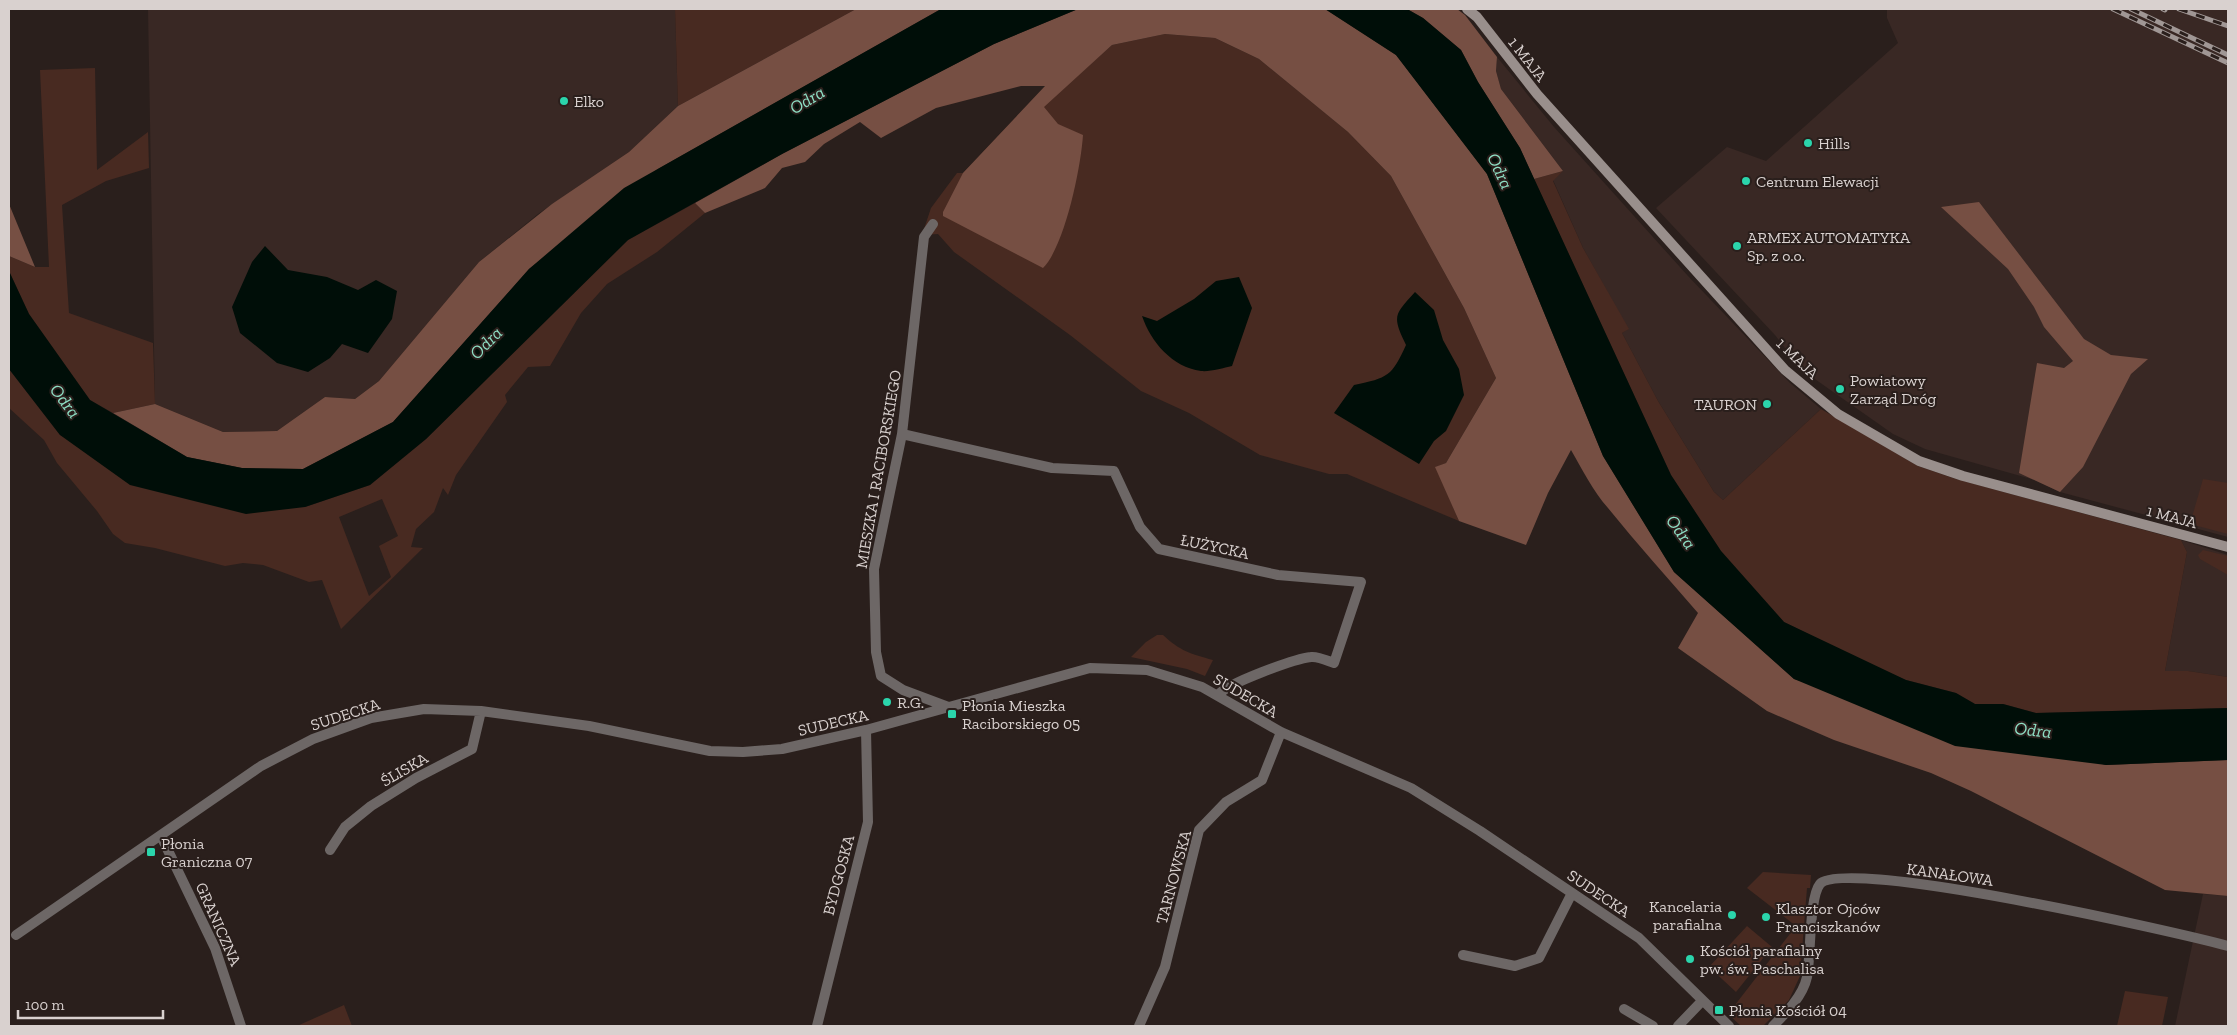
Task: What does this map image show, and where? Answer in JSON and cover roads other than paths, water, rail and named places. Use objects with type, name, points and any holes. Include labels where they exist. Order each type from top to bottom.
[{"type":"street","name":"1 MAJA","points":[[1467,9],[1477,17],[1536,94],[1779,364],[1838,414],[1919,461],[1964,476],[2228,547]]},
{"type":"street","name":"MIESZKA I RACIBORSKIEGO","points":[[933,224],[924,237],[902,434],[874,569],[876,652],[882,676],[903,690],[951,708]]},
{"type":"street","name":"ŁUŻYCKA","points":[[902,434],[1052,468],[1114,472],[1140,527],[1159,550],[1278,575],[1361,582],[1334,662],[1313,656],[1255,675],[1222,690],[1218,695]]},
{"type":"street","name":"SUDECKA","points":[[16,935],[261,766],[313,739],[371,718],[424,709],[481,711],[589,726],[710,751],[743,752],[782,749],[866,730],[1090,668],[1146,670],[1202,687],[1281,732],[1411,788],[1480,831],[1639,938],[1729,1026]]},
{"type":"street","name":"ŚLISKA","points":[[330,850],[345,826],[371,806],[416,778],[472,749],[481,711]]},
{"type":"street","name":"BYDGOSKA","points":[[817,1026],[868,822],[866,730]]},
{"type":"street","name":"TARNOWSKA","points":[[1139,1026],[1165,967],[1199,830],[1226,802],[1262,780],[1281,732]]},
{"type":"street","name":"GRANICZNA","points":[[161,836],[215,948],[241,1026]]},
{"type":"street","name":"KANAŁOWA","points":[[1773,1026],[1798,996],[1807,979],[1815,897],[1820,884],[1826,879],[1838,877],[1901,882],[2006,896],[2184,934],[2228,946]]},
{"type":"street","points":[[1463,956],[1515,966],[1539,958],[1572,893]]},
{"type":"street","points":[[1678,1026],[1702,1001]]},
{"type":"street","points":[[1624,1009],[1653,1026]]},
{"type":"water","name":"Odra","points":[[941,9],[1078,9],[994,44],[782,154],[628,240],[426,439],[370,485],[305,507],[246,514],[130,485],[60,435],[9,369],[9,271],[29,314],[90,400],[187,457],[242,468],[303,469],[393,422],[529,269],[624,188]]},
{"type":"water","name":"Odra","points":[[1325,9],[1407,9],[1423,18],[1461,50],[1478,82],[1520,148],[1671,475],[1721,551],[1784,622],[1906,680],[1956,693],[1975,704],[2003,704],[2036,713],[2228,708],[2228,760],[2106,765],[1955,746],[1794,679],[1674,572],[1603,456],[1487,174],[1396,55]]},
{"type":"water","points":[[265,246],[288,270],[327,277],[358,290],[376,280],[397,291],[392,319],[368,353],[342,344],[330,358],[308,372],[277,363],[240,333],[232,307],[252,262]]},
{"type":"water","points":[[1239,277],[1252,308],[1232,366],[1201,371],[1191,369],[1172,359],[1164,352],[1151,335],[1142,316],[1157,321],[1194,299],[1216,281]]},
{"type":"water","points":[[1415,292],[1434,310],[1443,340],[1459,369],[1464,395],[1446,431],[1434,441],[1419,464],[1334,413],[1354,385],[1375,380],[1388,374],[1397,363],[1406,345],[1397,322],[1397,316]]},
{"type":"railway","points":[[2113,9],[2228,63]]},
{"type":"railway","points":[[2131,9],[2228,55]]},
{"type":"railway","points":[[2179,9],[2228,26]]},
{"type":"place","name":"Elko","points":[[564,101]]},
{"type":"place","name":"Hills","points":[[1808,143]]},
{"type":"place","name":"Centrum Elewacji","points":[[1746,181]]},
{"type":"place","name":"ARMEX AUTOMATYKA Sp. z o.o.","points":[[1737,246]]},
{"type":"place","name":"Powiatowy Zarząd Dróg","points":[[1840,389]]},
{"type":"place","name":"TAURON","points":[[1767,404]]},
{"type":"place","name":"R.G.","points":[[887,702]]},
{"type":"place","name":"Płonia Mieszka Raciborskiego 05","points":[[952,714]]},
{"type":"place","name":"Płonia Graniczna 07","points":[[151,852]]},
{"type":"place","name":"Kancelaria parafialna","points":[[1732,915]]},
{"type":"place","name":"Klasztor Ojców Franciszkanów","points":[[1766,917]]},
{"type":"place","name":"Kościół parafialny pw. św. Paschalisa","points":[[1690,959]]},
{"type":"place","name":"Płonia Kościół 04","points":[[1719,1010]]}]
